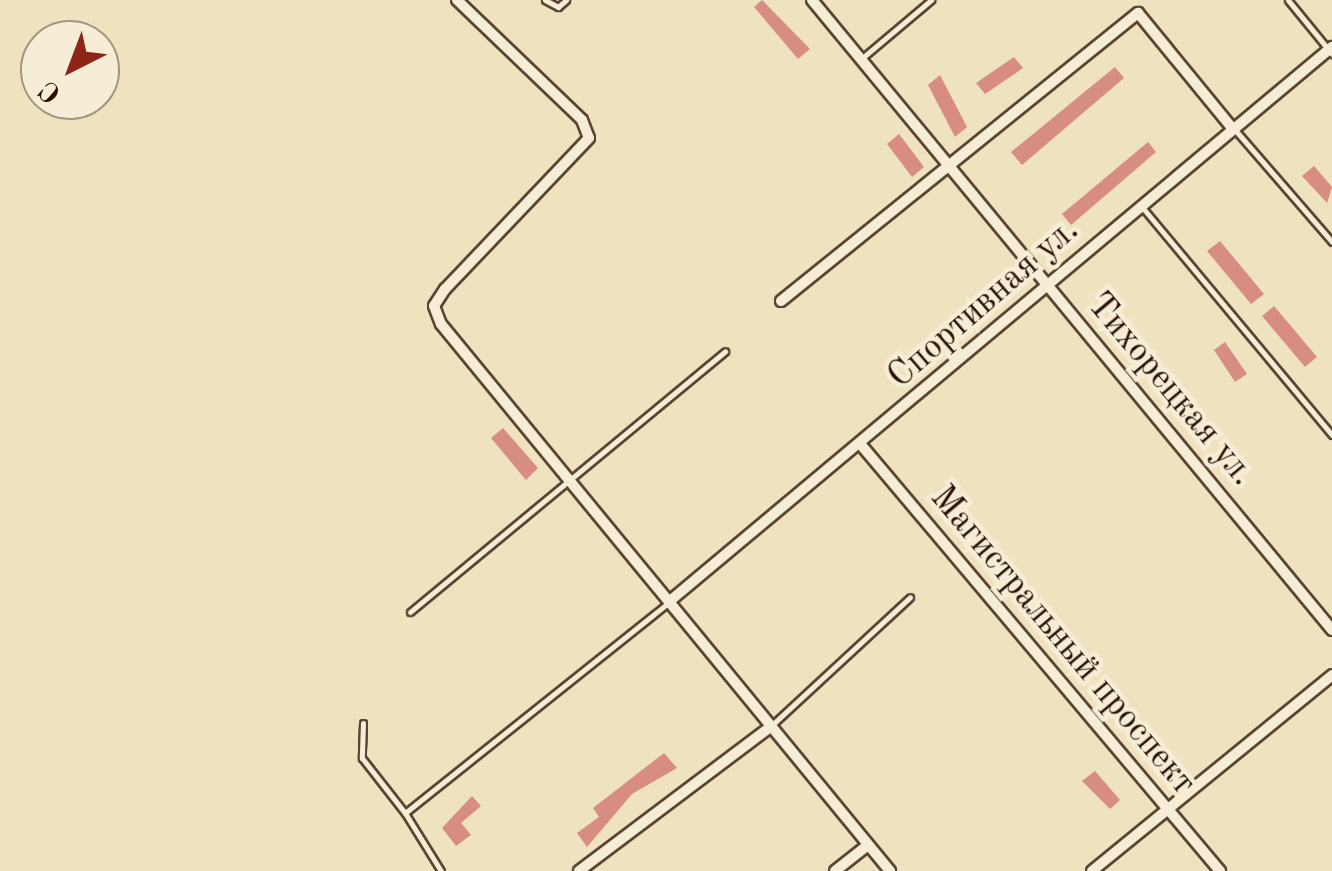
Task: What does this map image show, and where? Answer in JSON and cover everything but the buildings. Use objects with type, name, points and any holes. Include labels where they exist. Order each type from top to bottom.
[{"type":"street","points":[[457,0],[582,120],[589,138],[434,306],[440,324],[570,476],[890,871]]},
{"type":"street","name":"Тихорецкая ул.","points":[[812,0],[1332,630]]},
{"type":"street","points":[[781,301],[1138,13],[1234,128]]},
{"type":"street","name":"Спортивная ул.","points":[[672,600],[862,446],[1141,205],[1331,50]]},
{"type":"street","name":"Магистральный проспект","points":[[862,446],[1220,871]]},
{"type":"street","points":[[1092,871],[1332,675]]},
{"type":"street","points":[[579,871],[770,727]]},
{"type":"street","points":[[835,871],[868,845]]},
{"type":"lane","points":[[545,0],[558,6],[566,0]]},
{"type":"lane","points":[[860,59],[931,0]]},
{"type":"lane","points":[[1288,0],[1331,50]]},
{"type":"lane","points":[[1234,128],[1332,242]]},
{"type":"lane","points":[[1141,205],[1332,436]]},
{"type":"lane","points":[[410,612],[725,350]]},
{"type":"lane","points":[[770,727],[910,596]]},
{"type":"lane","points":[[405,812],[672,600]]},
{"type":"lane","points":[[363,724],[362,758],[405,812],[440,871]]}]
